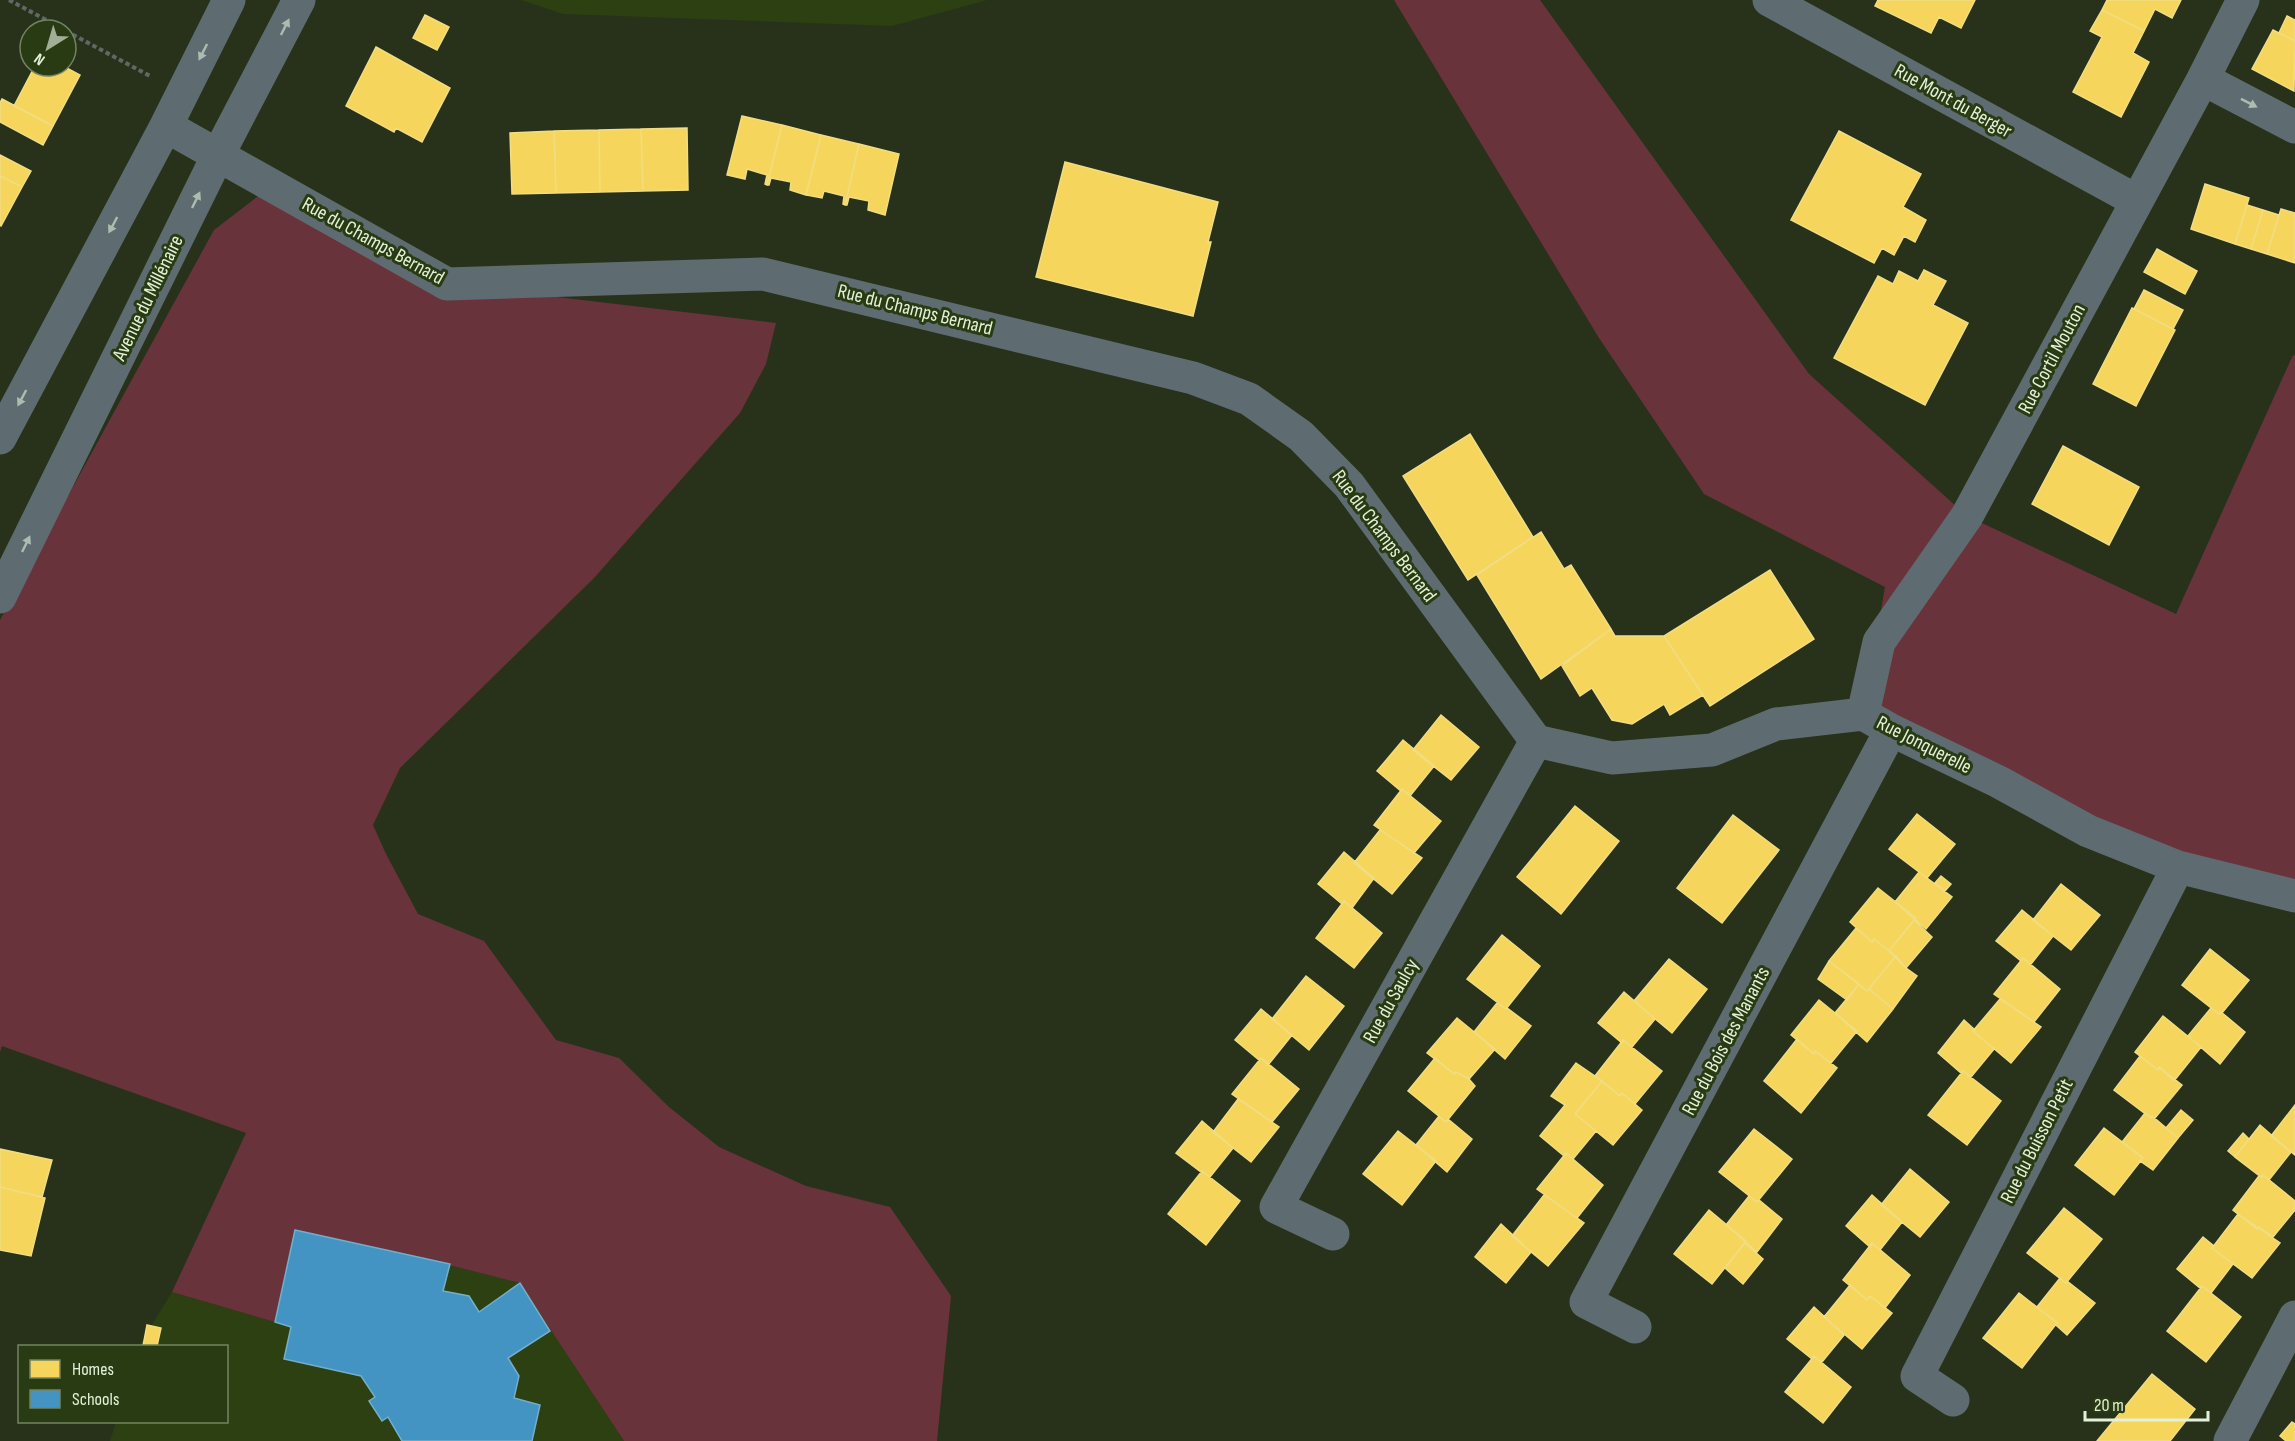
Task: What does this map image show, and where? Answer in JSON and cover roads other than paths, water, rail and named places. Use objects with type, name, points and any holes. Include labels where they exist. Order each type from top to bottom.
[{"type":"street","points":[[0,438],[166,126],[229,0]]},
{"type":"street","name":"Avenue du Millénaire","points":[[0,597],[218,155],[299,0]]},
{"type":"street","name":"Rue Mont du Berger","points":[[1769,0],[2137,201]]},
{"type":"street","name":"Rue Cortil Mouton","points":[[1863,714],[1879,642],[1967,516],[2203,79],[2243,0]]},
{"type":"street","points":[[2203,79],[2295,127]]},
{"type":"street","name":"Rue du Champs Bernard","points":[[166,126],[447,284],[763,274],[1193,378],[1249,399],[1301,436],[1349,485],[1536,741]]},
{"type":"street","name":"Rue Jonquerelle","points":[[1536,741],[1612,758],[1712,750],[1776,724],[1863,714],[1999,782],[2088,831],[2178,867],[2295,896]]},
{"type":"street","name":"Rue du Bois des Manants","points":[[1635,1327],[1586,1302],[1891,730]]},
{"type":"street","name":"Rue du Saulcy","points":[[1333,1234],[1276,1207],[1536,741]]},
{"type":"street","name":"Rue du Buisson Petit","points":[[1953,1400],[1917,1376],[2178,867]]},
{"type":"street","points":[[2230,1441],[2295,1317]]}]
